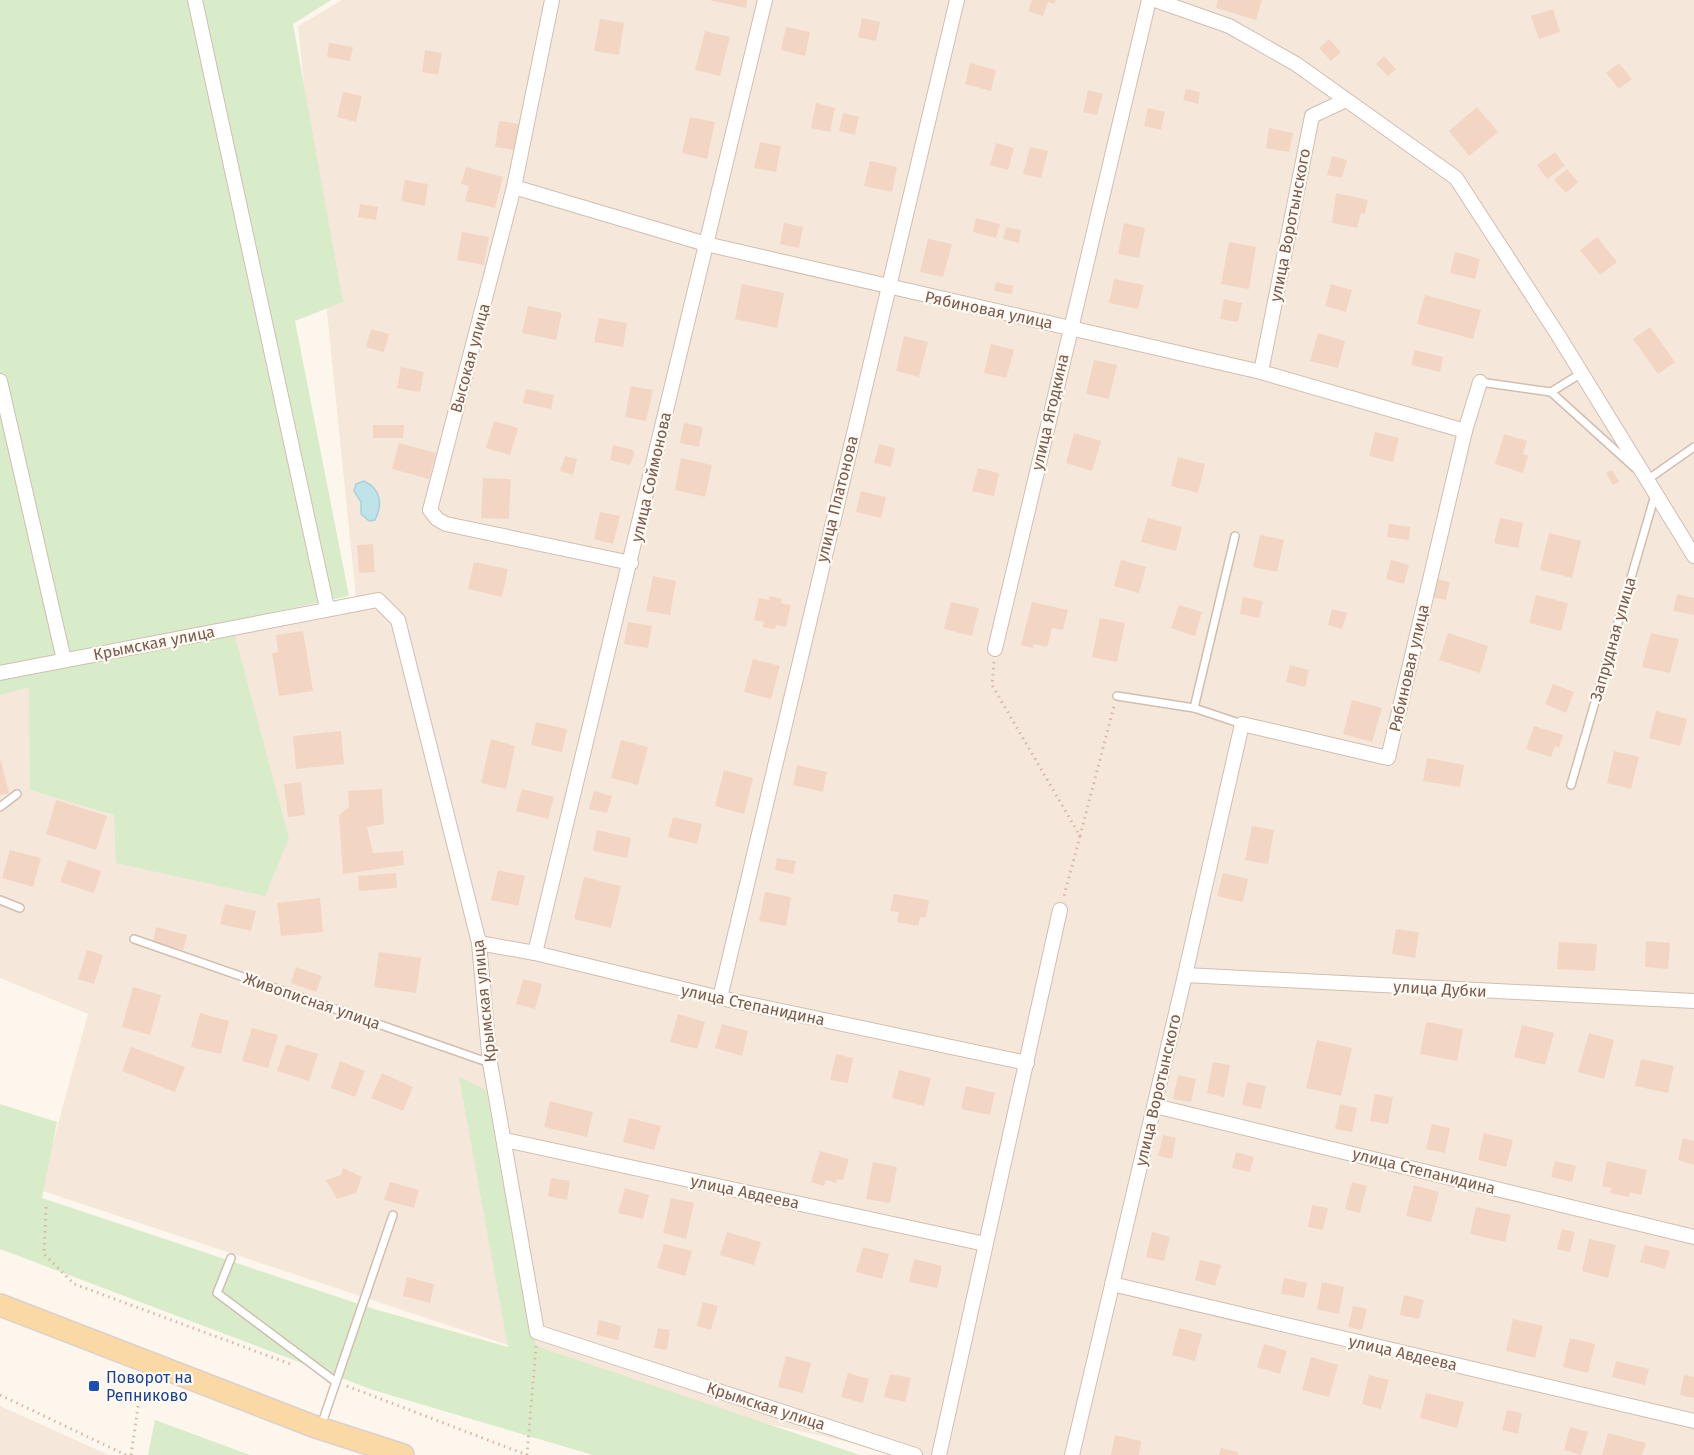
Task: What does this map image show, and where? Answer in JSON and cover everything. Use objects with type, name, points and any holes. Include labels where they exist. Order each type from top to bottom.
[{"type":"main road","points":[[0,1305],[321,1428],[403,1455]]},
{"type":"street","points":[[195,0],[327,608]]},
{"type":"street","name":"Высокая улица","points":[[552,0],[514,188],[430,510],[437,519],[446,524],[631,563]]},
{"type":"street","name":"улица Соймонова","points":[[535,953],[631,563],[765,0]]},
{"type":"street","name":"улица Платонова","points":[[720,998],[957,0]]},
{"type":"street","name":"улица Ягодкина","points":[[995,649],[1069,327],[1149,0]]},
{"type":"street","points":[[1155,0],[1229,26],[1296,63],[1455,178],[1558,335],[1694,556]]},
{"type":"street","name":"улица Воротынского","points":[[1261,372],[1312,116],[1347,100]]},
{"type":"street","name":"Рябиновая улица","points":[[514,188],[706,244],[1261,372],[1465,431]]},
{"type":"street","points":[[0,381],[64,660]]},
{"type":"street","name":"Рябиновая улица","points":[[1242,724],[1388,758],[1465,431],[1480,382]]},
{"type":"street","name":"Крымская улица","points":[[0,673],[327,608],[378,600],[398,620],[479,944],[490,1063],[537,1332],[915,1455]]},
{"type":"street","name":"улица Воротынского","points":[[1072,1455],[1242,724]]},
{"type":"street","points":[[939,1455],[985,1244],[1028,1063],[1060,910]]},
{"type":"street","name":"улица Степанидина","points":[[479,944],[535,953],[720,998],[1028,1063]]},
{"type":"street","name":"улица Дубки","points":[[1185,975],[1694,1001]]},
{"type":"street","name":"улица Степанидина","points":[[1155,1106],[1694,1237]]},
{"type":"street","name":"улица Авдеева","points":[[505,1140],[985,1244]]},
{"type":"street","name":"улица Авдеева","points":[[1112,1284],[1694,1421]]},
{"type":"lane","points":[[1551,392],[1580,374]]},
{"type":"lane","points":[[1480,382],[1551,392],[1648,480],[1694,447]]},
{"type":"lane","name":"Запрудная улица","points":[[1571,785],[1656,493]]},
{"type":"lane","points":[[1194,708],[1235,536]]},
{"type":"lane","points":[[1117,696],[1194,708],[1242,724]]},
{"type":"lane","points":[[0,807],[17,794]]},
{"type":"lane","points":[[0,900],[20,908]]},
{"type":"lane","name":"Живописная улица","points":[[134,939],[490,1063]]},
{"type":"lane","points":[[321,1428],[393,1215]]},
{"type":"lane","points":[[231,1258],[217,1293],[336,1382]]},
{"type":"path","points":[[995,649],[992,685],[1080,836]]},
{"type":"path","points":[[1060,910],[1117,696]]},
{"type":"path","points":[[46,1207],[44,1254],[74,1284],[304,1370]]},
{"type":"path","points":[[336,1382],[527,1455],[537,1332]]},
{"type":"path","points":[[0,1395],[126,1455]]},
{"type":"path","points":[[131,1455],[139,1400]]},
{"type":"shaded area","points":[[342,0],[1694,0],[1694,1455],[907,1455],[701,1409],[40,1190],[88,1014],[0,978],[0,684],[356,598],[298,26]]},
{"type":"shaded area","points":[[0,1406],[109,1455],[0,1455]]},
{"type":"green space","points":[[0,0],[331,0],[293,24],[343,302],[295,321],[349,596],[231,621],[289,838],[265,896],[116,863],[114,815],[30,790],[29,687],[0,695]]},
{"type":"green space","points":[[459,1077],[486,1090],[536,1346],[860,1455],[593,1455],[373,1390],[0,1249],[0,1104],[57,1122],[42,1198],[374,1309],[508,1347]]},
{"type":"green space","points":[[155,1420],[250,1455],[148,1455]]},
{"type":"water","points":[[364,481],[374,488],[379,498],[380,503],[375,520],[369,521],[361,514],[361,502],[354,491],[356,484]]},
{"type":"building","points":[[709,0],[747,0],[746,8]]},
{"type":"building","points":[[1032,0],[1056,0],[1054,4],[1048,2],[1043,16],[1028,11]]},
{"type":"building","points":[[1218,0],[1262,0],[1256,20],[1216,8]]},
{"type":"building","points":[[1553,9],[1560,32],[1539,39],[1531,16]]},
{"type":"building","points":[[862,18],[880,22],[876,41],[858,37]]},
{"type":"building","points":[[600,19],[624,23],[619,55],[594,51]]},
{"type":"building","points":[[786,27],[810,32],[805,56],[781,50]]},
{"type":"building","points":[[705,31],[730,37],[720,76],[695,70]]},
{"type":"building","points":[[1329,39],[1341,52],[1331,61],[1319,48]]},
{"type":"building","points":[[329,43],[353,47],[350,61],[327,57]]},
{"type":"building","points":[[425,50],[442,53],[438,75],[422,72]]},
{"type":"building","points":[[1384,56],[1396,69],[1388,76],[1376,64]]},
{"type":"building","points":[[970,63],[996,70],[991,91],[965,84]]},
{"type":"building","points":[[1619,63],[1632,79],[1619,89],[1606,73]]},
{"type":"building","points":[[1186,89],[1200,92],[1198,104],[1183,100]]},
{"type":"building","points":[[1088,90],[1103,94],[1097,115],[1083,112]]},
{"type":"building","points":[[343,92],[362,96],[356,122],[337,117]]},
{"type":"building","points":[[816,103],[835,108],[830,132],[811,128]]},
{"type":"building","points":[[1477,107],[1498,132],[1469,156],[1449,131]]},
{"type":"building","points":[[1148,108],[1165,112],[1161,130],[1144,126]]},
{"type":"building","points":[[843,113],[859,117],[855,135],[839,131]]},
{"type":"building","points":[[690,117],[715,122],[707,159],[682,153]]},
{"type":"building","points":[[499,121],[520,124],[515,150],[495,147]]},
{"type":"building","points":[[1269,128],[1293,133],[1289,152],[1266,148]]},
{"type":"building","points":[[760,142],[781,146],[776,172],[754,168]]},
{"type":"building","points":[[996,143],[1014,148],[1008,170],[990,165]]},
{"type":"building","points":[[1030,147],[1048,151],[1041,178],[1023,174]]},
{"type":"building","points":[[1555,152],[1565,166],[1547,179],[1537,165]]},
{"type":"building","points":[[1332,156],[1347,160],[1342,178],[1327,175]]},
{"type":"building","points":[[870,161],[897,167],[892,192],[864,186]]},
{"type":"building","points":[[466,167],[503,177],[495,208],[465,201],[469,186],[461,184]]},
{"type":"building","points":[[1567,169],[1578,182],[1566,193],[1554,180]]},
{"type":"building","points":[[405,180],[428,184],[425,206],[401,201]]},
{"type":"building","points":[[1336,193],[1368,200],[1365,214],[1361,213],[1357,228],[1332,223]]},
{"type":"building","points":[[360,204],[378,207],[376,220],[358,217]]},
{"type":"building","points":[[976,218],[1000,224],[996,238],[973,232]]},
{"type":"building","points":[[784,223],[803,227],[799,248],[780,244]]},
{"type":"building","points":[[1124,223],[1145,228],[1139,258],[1118,254]]},
{"type":"building","points":[[1006,227],[1021,230],[1019,243],[1003,239]]},
{"type":"building","points":[[462,232],[489,237],[484,265],[457,260]]},
{"type":"building","points":[[1597,237],[1617,262],[1600,275],[1580,250]]},
{"type":"building","points":[[928,239],[952,244],[943,277],[920,272]]},
{"type":"building","points":[[1229,242],[1256,247],[1249,289],[1221,284]]},
{"type":"building","points":[[1455,252],[1480,259],[1475,279],[1450,273]]},
{"type":"building","points":[[1114,279],[1144,285],[1138,309],[1109,303]]},
{"type":"building","points":[[996,282],[1013,286],[1012,294],[994,291]]},
{"type":"building","points":[[742,284],[784,293],[777,328],[735,319]]},
{"type":"building","points":[[1331,284],[1352,290],[1346,312],[1325,306]]},
{"type":"building","points":[[1425,295],[1481,310],[1473,339],[1417,324]]},
{"type":"building","points":[[1224,299],[1242,303],[1238,322],[1220,319]]},
{"type":"building","points":[[528,306],[562,313],[556,340],[522,333]]},
{"type":"building","points":[[599,318],[627,323],[623,347],[594,342]]},
{"type":"building","points":[[1650,327],[1675,362],[1658,374],[1633,339]]},
{"type":"building","points":[[371,329],[389,334],[384,352],[366,347]]},
{"type":"building","points":[[1318,333],[1345,341],[1338,368],[1310,361]]},
{"type":"building","points":[[904,336],[928,342],[919,377],[896,371]]},
{"type":"building","points":[[991,344],[1014,350],[1006,378],[984,373]]},
{"type":"building","points":[[1415,350],[1443,357],[1440,372],[1411,365]]},
{"type":"building","points":[[1094,360],[1117,365],[1109,399],[1086,394]]},
{"type":"building","points":[[401,367],[424,372],[420,392],[397,388]]},
{"type":"building","points":[[631,386],[653,390],[646,421],[625,417]]},
{"type":"building","points":[[526,389],[554,395],[551,409],[523,403]]},
{"type":"building","points":[[494,421],[518,428],[510,455],[486,448]]},
{"type":"building","points":[[684,423],[703,427],[699,447],[680,443]]},
{"type":"building","points":[[373,425],[404,425],[403,438],[373,438]]},
{"type":"building","points":[[1375,432],[1399,438],[1393,462],[1369,456]]},
{"type":"building","points":[[1074,433],[1101,441],[1092,471],[1066,463]]},
{"type":"building","points":[[1504,434],[1527,441],[1523,454],[1528,456],[1523,473],[1495,464]]},
{"type":"building","points":[[399,443],[436,453],[429,479],[392,469]]},
{"type":"building","points":[[879,444],[895,448],[891,467],[874,463]]},
{"type":"building","points":[[613,445],[633,450],[634,455],[630,465],[610,460]]},
{"type":"building","points":[[565,456],[577,459],[573,475],[560,471]]},
{"type":"building","points":[[1178,457],[1205,464],[1198,493],[1171,486]]},
{"type":"building","points":[[681,458],[712,465],[705,497],[675,490]]},
{"type":"building","points":[[978,468],[999,473],[994,496],[972,491]]},
{"type":"building","points":[[1612,470],[1619,482],[1613,485],[1606,473]]},
{"type":"building","points":[[483,478],[511,479],[509,519],[481,518]]},
{"type":"building","points":[[861,491],[886,497],[881,518],[856,512]]},
{"type":"building","points":[[600,512],[620,516],[613,544],[594,539]]},
{"type":"building","points":[[1148,518],[1182,527],[1176,551],[1141,542]]},
{"type":"building","points":[[1500,518],[1523,523],[1518,548],[1494,543]]},
{"type":"building","points":[[1389,524],[1410,527],[1409,540],[1387,537]]},
{"type":"building","points":[[1549,533],[1581,541],[1572,578],[1540,570]]},
{"type":"building","points":[[1260,535],[1284,540],[1277,572],[1253,567]]},
{"type":"building","points":[[373,544],[375,572],[359,573],[357,545]]},
{"type":"building","points":[[1121,560],[1146,567],[1139,593],[1114,586]]},
{"type":"building","points":[[1391,560],[1409,565],[1404,584],[1386,579]]},
{"type":"building","points":[[474,562],[508,569],[502,597],[468,589]]},
{"type":"building","points":[[653,576],[676,581],[670,615],[646,611]]},
{"type":"building","points":[[1433,578],[1450,582],[1446,600],[1429,597]]},
{"type":"building","points":[[1677,594],[1694,598],[1694,615],[1673,611]]},
{"type":"building","points":[[1536,595],[1568,603],[1561,631],[1529,623]]},
{"type":"building","points":[[770,596],[782,599],[781,603],[791,605],[786,627],[776,625],[775,629],[763,627],[764,622],[754,620],[759,598],[769,600]]},
{"type":"building","points":[[1243,597],[1263,601],[1259,618],[1240,614]]},
{"type":"building","points":[[951,602],[979,608],[972,636],[944,629]]},
{"type":"building","points":[[1032,602],[1068,610],[1063,630],[1052,628],[1047,647],[1034,644],[1033,648],[1021,645]]},
{"type":"building","points":[[1179,605],[1202,612],[1195,636],[1171,628]]},
{"type":"building","points":[[1332,609],[1347,613],[1342,629],[1328,625]]},
{"type":"building","points":[[1100,618],[1125,623],[1117,662],[1092,657]]},
{"type":"building","points":[[628,622],[652,626],[648,648],[624,644]]},
{"type":"building","points":[[303,631],[313,691],[279,696],[272,653],[278,652],[276,635]]},
{"type":"building","points":[[1448,633],[1488,646],[1480,673],[1439,660]]},
{"type":"building","points":[[1651,633],[1679,639],[1670,673],[1642,667]]},
{"type":"building","points":[[753,659],[780,666],[771,699],[744,692]]},
{"type":"building","points":[[1290,665],[1309,670],[1305,687],[1286,682]]},
{"type":"building","points":[[1553,684],[1574,692],[1566,713],[1545,704]]},
{"type":"building","points":[[1352,700],[1382,708],[1372,742],[1343,734]]},
{"type":"building","points":[[1656,711],[1687,719],[1680,746],[1649,738]]},
{"type":"building","points":[[536,722],[567,729],[562,752],[531,745]]},
{"type":"building","points":[[1534,726],[1563,735],[1559,748],[1555,746],[1551,757],[1526,749]]},
{"type":"building","points":[[341,731],[344,764],[296,769],[293,736]]},
{"type":"building","points":[[491,739],[515,746],[506,789],[481,783]]},
{"type":"building","points":[[621,740],[648,747],[638,785],[611,778]]},
{"type":"building","points":[[1614,751],[1639,757],[1631,789],[1607,783]]},
{"type":"building","points":[[0,758],[9,793],[0,795]]},
{"type":"building","points":[[1427,758],[1464,765],[1460,787],[1423,781]]},
{"type":"building","points":[[797,765],[827,772],[823,792],[793,785]]},
{"type":"building","points":[[724,770],[753,778],[744,814],[715,806]]},
{"type":"building","points":[[301,782],[305,815],[288,817],[284,784]]},
{"type":"building","points":[[382,789],[384,824],[367,827],[373,853],[403,851],[404,865],[343,874],[339,815],[349,807],[348,791]]},
{"type":"building","points":[[522,789],[554,797],[548,819],[516,811]]},
{"type":"building","points":[[594,791],[612,796],[607,813],[589,809]]},
{"type":"building","points":[[56,800],[107,816],[96,850],[46,834]]},
{"type":"building","points":[[673,817],[702,824],[697,844],[668,837]]},
{"type":"building","points":[[1252,826],[1274,830],[1268,864],[1245,860]]},
{"type":"building","points":[[597,830],[631,838],[627,858],[593,851]]},
{"type":"building","points":[[10,850],[41,858],[33,887],[2,878]]},
{"type":"building","points":[[777,858],[796,861],[793,874],[775,870]]},
{"type":"building","points":[[68,860],[101,871],[94,893],[60,882]]},
{"type":"building","points":[[498,870],[525,876],[518,906],[491,900]]},
{"type":"building","points":[[396,873],[397,888],[359,891],[358,876]]},
{"type":"building","points":[[1223,873],[1248,879],[1243,902],[1217,896]]},
{"type":"building","points":[[584,877],[621,886],[611,928],[574,919]]},
{"type":"building","points":[[765,892],[791,897],[786,926],[759,921]]},
{"type":"building","points":[[894,894],[929,900],[926,918],[920,917],[918,926],[897,922],[899,912],[890,911]]},
{"type":"building","points":[[320,898],[323,932],[281,936],[277,903]]},
{"type":"building","points":[[225,904],[256,911],[251,931],[220,924]]},
{"type":"building","points":[[156,927],[187,935],[183,950],[153,942]]},
{"type":"building","points":[[1396,929],[1419,932],[1415,958],[1392,954]]},
{"type":"building","points":[[1646,941],[1670,943],[1668,969],[1645,967]]},
{"type":"building","points":[[1559,942],[1597,944],[1595,971],[1557,969]]},
{"type":"building","points":[[87,950],[103,955],[94,984],[78,979]]},
{"type":"building","points":[[379,952],[421,958],[416,993],[374,987]]},
{"type":"building","points":[[296,967],[322,976],[316,992],[291,983]]},
{"type":"building","points":[[523,979],[542,984],[535,1009],[516,1004]]},
{"type":"building","points":[[133,987],[161,995],[150,1035],[122,1027]]},
{"type":"building","points":[[200,1013],[229,1021],[221,1054],[191,1047]]},
{"type":"building","points":[[678,1014],[705,1022],[697,1049],[670,1042]]},
{"type":"building","points":[[1426,1022],[1463,1029],[1457,1061],[1420,1054]]},
{"type":"building","points":[[722,1024],[748,1031],[742,1056],[715,1048]]},
{"type":"building","points":[[1522,1025],[1554,1033],[1545,1065],[1514,1057]]},
{"type":"building","points":[[252,1028],[278,1035],[268,1068],[242,1061]]},
{"type":"building","points":[[1589,1033],[1614,1040],[1604,1079],[1578,1072]]},
{"type":"building","points":[[1317,1040],[1352,1048],[1341,1096],[1306,1088]]},
{"type":"building","points":[[286,1044],[318,1054],[309,1081],[277,1071]]},
{"type":"building","points":[[131,1047],[185,1067],[175,1092],[122,1071]]},
{"type":"building","points":[[836,1054],[853,1058],[848,1083],[830,1080]]},
{"type":"building","points":[[1641,1059],[1674,1066],[1668,1093],[1635,1086]]},
{"type":"building","points":[[340,1061],[365,1071],[355,1097],[331,1088]]},
{"type":"building","points":[[1213,1062],[1230,1065],[1224,1097],[1207,1093]]},
{"type":"building","points":[[899,1070],[931,1078],[924,1106],[892,1098]]},
{"type":"building","points":[[382,1073],[413,1087],[403,1111],[371,1098]]},
{"type":"building","points":[[1178,1075],[1196,1079],[1191,1102],[1173,1099]]},
{"type":"building","points":[[1247,1082],[1266,1086],[1261,1109],[1242,1105]]},
{"type":"building","points":[[966,1086],[995,1093],[990,1115],[961,1109]]},
{"type":"building","points":[[1375,1094],[1393,1097],[1388,1124],[1370,1121]]},
{"type":"building","points":[[550,1101],[593,1112],[587,1137],[544,1127]]},
{"type":"building","points":[[1340,1104],[1357,1108],[1352,1132],[1335,1129]]},
{"type":"building","points":[[629,1118],[661,1126],[654,1150],[623,1142]]},
{"type":"building","points":[[1432,1124],[1450,1128],[1445,1153],[1426,1149]]},
{"type":"building","points":[[1484,1133],[1513,1140],[1506,1167],[1478,1160]]},
{"type":"building","points":[[1163,1135],[1176,1138],[1172,1159],[1158,1156]]},
{"type":"building","points":[[1683,1138],[1694,1141],[1694,1165],[1678,1160]]},
{"type":"building","points":[[820,1151],[849,1159],[843,1180],[837,1179],[836,1183],[826,1180],[824,1186],[811,1182]]},
{"type":"building","points":[[1236,1152],[1254,1157],[1250,1172],[1232,1168]]},
{"type":"building","points":[[1555,1161],[1576,1166],[1572,1182],[1551,1177]]},
{"type":"building","points":[[1607,1161],[1647,1170],[1641,1195],[1630,1192],[1629,1197],[1610,1193],[1611,1188],[1602,1186]]},
{"type":"building","points":[[873,1162],[897,1167],[890,1203],[866,1199]]},
{"type":"building","points":[[343,1168],[362,1177],[356,1193],[337,1199],[326,1180],[341,1175]]},
{"type":"building","points":[[551,1178],[570,1181],[567,1200],[548,1196]]},
{"type":"building","points":[[390,1182],[419,1190],[414,1208],[384,1200]]},
{"type":"building","points":[[1352,1182],[1367,1186],[1360,1213],[1345,1209]]},
{"type":"building","points":[[1414,1185],[1439,1192],[1431,1222],[1406,1216]]},
{"type":"building","points":[[625,1188],[649,1195],[643,1219],[618,1213]]},
{"type":"building","points":[[671,1198],[694,1203],[686,1239],[663,1233]]},
{"type":"building","points":[[1312,1205],[1328,1208],[1323,1230],[1308,1227]]},
{"type":"building","points":[[1476,1207],[1511,1215],[1505,1242],[1470,1234]]},
{"type":"building","points":[[1562,1229],[1575,1232],[1570,1252],[1557,1249]]},
{"type":"building","points":[[727,1232],[761,1242],[754,1265],[720,1255]]},
{"type":"building","points":[[1152,1232],[1170,1237],[1164,1261],[1146,1257]]},
{"type":"building","points":[[1589,1239],[1616,1245],[1608,1278],[1582,1271]]},
{"type":"building","points":[[664,1244],[692,1251],[685,1276],[657,1268]]},
{"type":"building","points":[[1645,1245],[1670,1251],[1665,1269],[1640,1262]]},
{"type":"building","points":[[863,1247],[889,1254],[882,1279],[856,1272]]},
{"type":"building","points":[[914,1259],[942,1266],[937,1288],[909,1282]]},
{"type":"building","points":[[1200,1260],[1221,1265],[1215,1286],[1195,1280]]},
{"type":"building","points":[[407,1277],[434,1284],[430,1303],[403,1296]]},
{"type":"building","points":[[1284,1278],[1307,1283],[1304,1298],[1281,1294]]},
{"type":"building","points":[[1322,1282],[1344,1287],[1339,1314],[1317,1309]]},
{"type":"building","points":[[1404,1295],[1424,1300],[1419,1319],[1400,1315]]},
{"type":"building","points":[[703,1302],[718,1306],[711,1330],[697,1326]]},
{"type":"building","points":[[1353,1306],[1367,1309],[1362,1330],[1348,1327]]},
{"type":"building","points":[[1513,1319],[1543,1326],[1535,1358],[1506,1351]]},
{"type":"building","points":[[599,1320],[621,1326],[618,1340],[596,1335]]},
{"type":"building","points":[[658,1328],[670,1330],[667,1350],[654,1348]]},
{"type":"building","points":[[1179,1328],[1202,1334],[1195,1361],[1172,1355]]},
{"type":"building","points":[[1570,1338],[1595,1344],[1588,1373],[1563,1367]]},
{"type":"building","points":[[1264,1344],[1287,1351],[1280,1374],[1257,1367]]},
{"type":"building","points":[[786,1356],[811,1363],[803,1393],[778,1387]]},
{"type":"building","points":[[1311,1357],[1338,1365],[1329,1397],[1302,1390]]},
{"type":"building","points":[[1616,1361],[1649,1369],[1645,1385],[1612,1377]]},
{"type":"building","points":[[848,1373],[869,1379],[863,1403],[841,1397]]},
{"type":"building","points":[[890,1374],[911,1378],[905,1402],[884,1397]]},
{"type":"building","points":[[1369,1375],[1389,1380],[1381,1409],[1362,1404]]},
{"type":"building","points":[[1684,1375],[1694,1377],[1694,1398],[1680,1395]]},
{"type":"building","points":[[1426,1393],[1464,1402],[1457,1428],[1420,1418]]},
{"type":"building","points":[[1507,1410],[1522,1413],[1518,1434],[1502,1430]]},
{"type":"building","points":[[1570,1427],[1588,1432],[1581,1455],[1564,1450]]},
{"type":"building","points":[[1608,1433],[1646,1443],[1642,1455],[1602,1455]]},
{"type":"building","points":[[1115,1435],[1141,1441],[1139,1455],[1111,1455]]},
{"type":"building","points":[[1221,1448],[1238,1452],[1238,1455],[1219,1455]]},
{"type":"place","name":"Поворот на Репниково","points":[[94,1386]]}]
